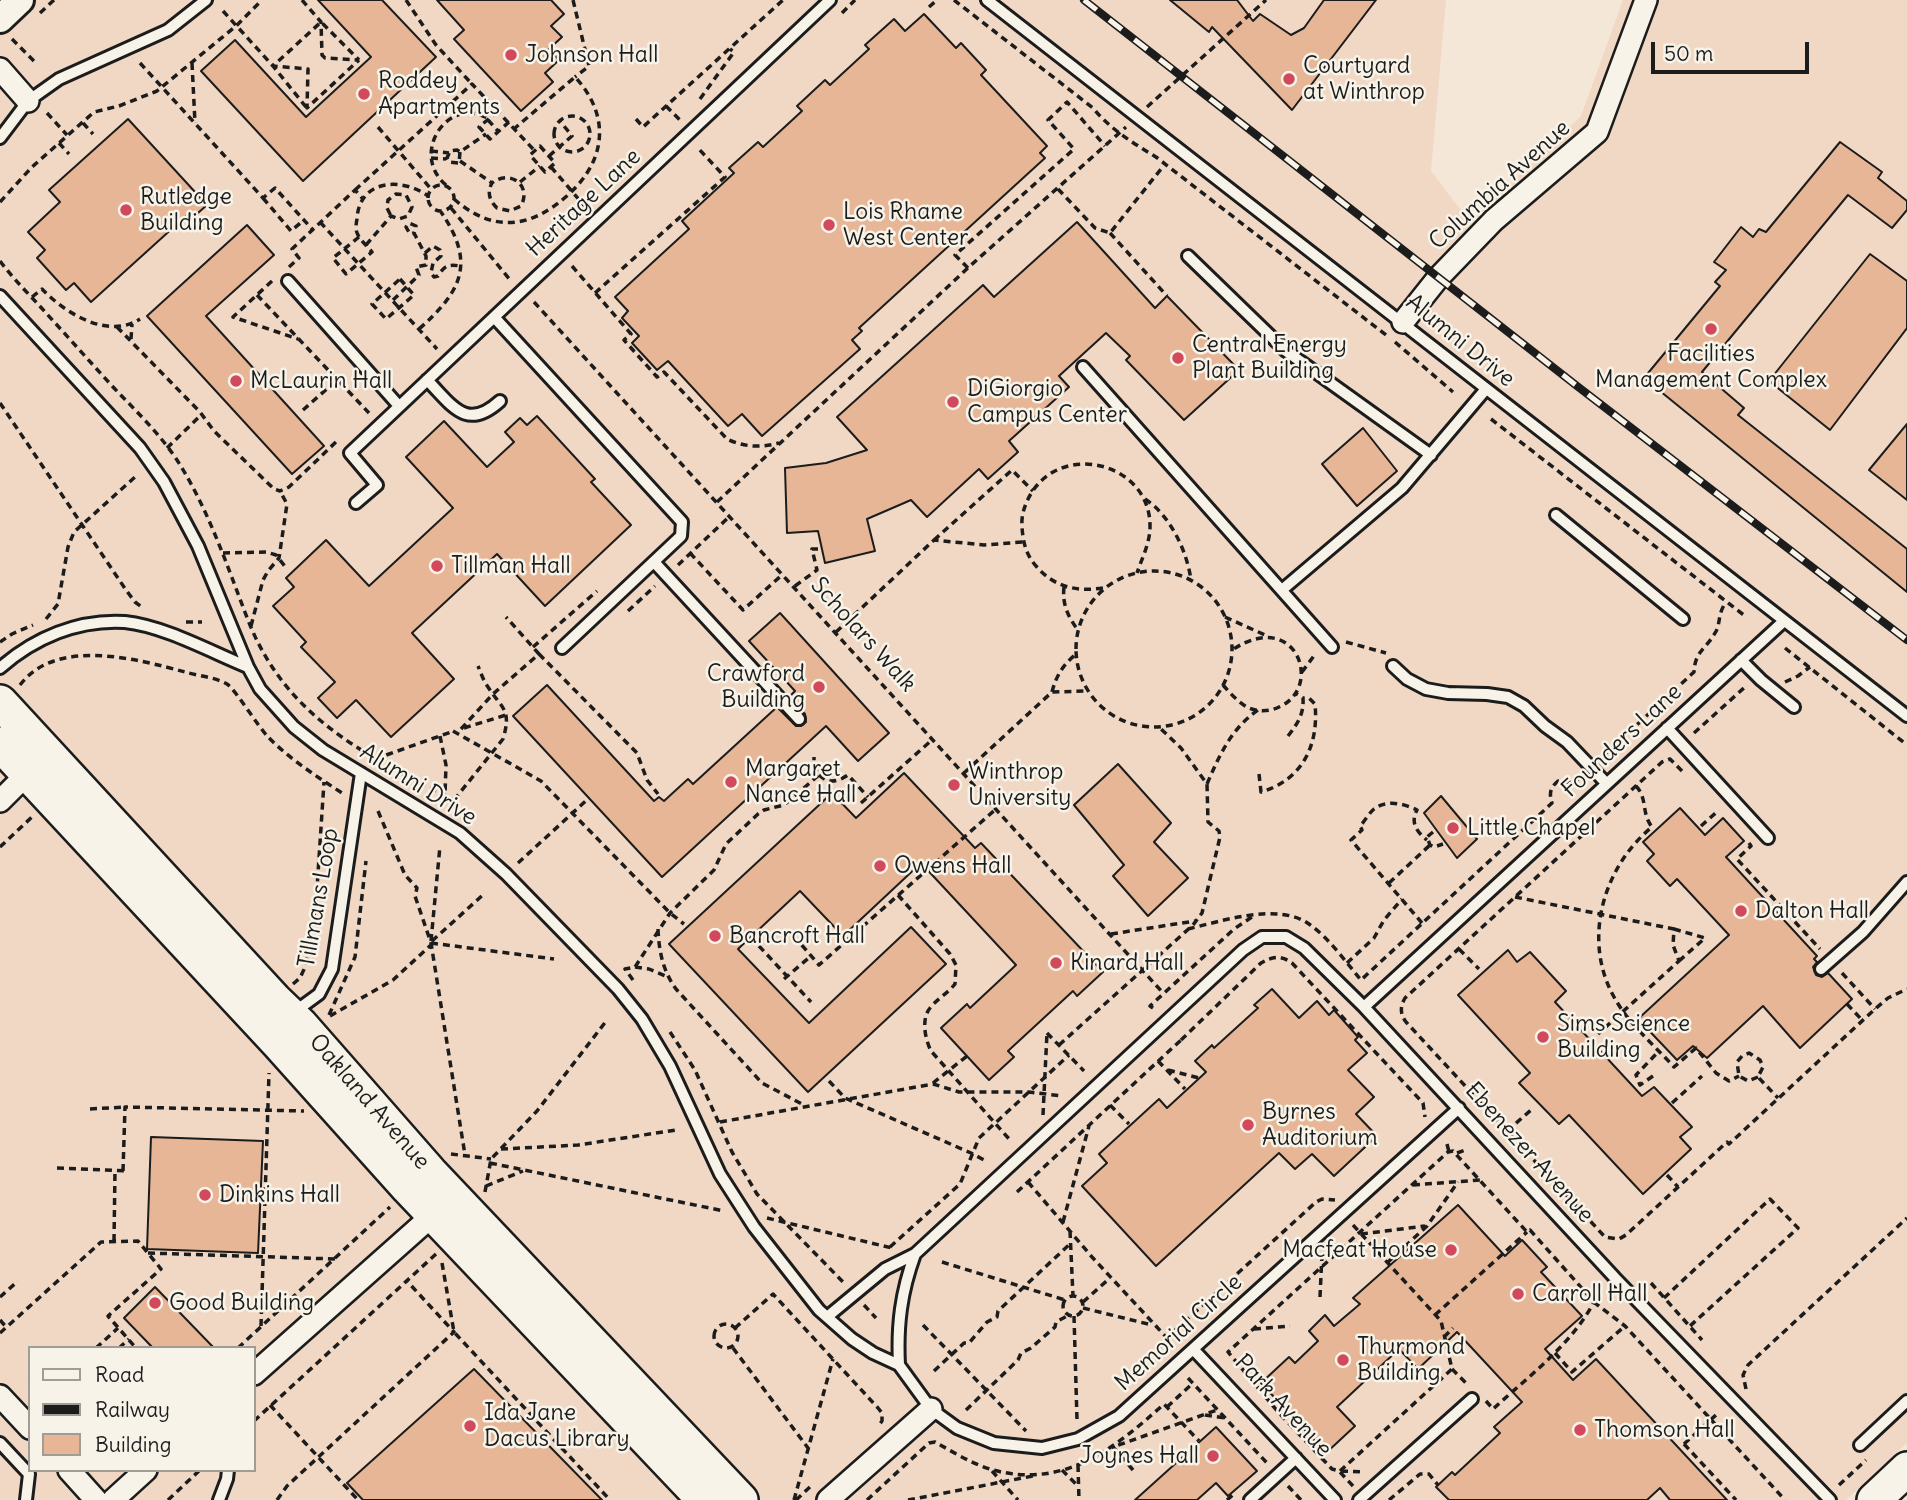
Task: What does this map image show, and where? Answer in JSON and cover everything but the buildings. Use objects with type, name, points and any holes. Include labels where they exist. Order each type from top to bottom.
[{"type":"main road","name":"Oakland Avenue","points":[[7,697],[38,764],[278,1042],[457,1202],[741,1500]]},
{"type":"main road","name":"Oakland Avenue","points":[[0,744],[38,764],[301,1007],[457,1202],[704,1500]]},
{"type":"main road","points":[[1860,1497],[1907,1469]]},
{"type":"street","points":[[6,29],[20,0]]},
{"type":"street","name":"Columbia Avenue","points":[[1403,322],[1438,278],[1494,220],[1597,132],[1646,0]]},
{"type":"street","points":[[0,69],[28,101]]},
{"type":"street","points":[[0,801],[38,764]]},
{"type":"street","points":[[256,1372],[457,1202]]},
{"type":"street","points":[[0,1396],[28,1426]]},
{"type":"street","points":[[822,1491],[931,1409]]},
{"type":"street","points":[[71,1472],[96,1500]]},
{"type":"street","points":[[113,1500],[144,1472]]},
{"type":"lane","points":[[0,138],[28,101],[59,79],[168,30],[206,0]]},
{"type":"lane","name":"Heritage Lane","points":[[356,503],[377,485],[350,453],[830,0]]},
{"type":"lane","name":"Alumni Drive","points":[[987,0],[1907,716]]},
{"type":"lane","points":[[1188,256],[1286,351],[1431,455]]},
{"type":"lane","points":[[285,276],[399,406]]},
{"type":"lane","name":"Alumni Drive","points":[[0,296],[140,448],[164,482],[198,546],[247,667],[260,689],[294,727],[323,750],[460,833],[506,874],[618,989],[642,1019],[670,1066],[720,1174],[746,1215],[823,1313]]},
{"type":"lane","points":[[494,317],[682,522],[681,536],[562,648]]},
{"type":"lane","points":[[1083,367],[1332,647]]},
{"type":"lane","points":[[427,380],[468,416],[478,416],[489,411],[500,401]]},
{"type":"lane","points":[[1283,589],[1402,488],[1486,389]]},
{"type":"lane","points":[[1556,514],[1683,619]]},
{"type":"lane","points":[[654,562],[799,719]]},
{"type":"lane","name":"Founders Lane","points":[[1364,1007],[1784,621]]},
{"type":"lane","points":[[0,668],[21,650],[60,631],[95,623],[126,622],[158,630],[247,667]]},
{"type":"lane","points":[[1741,660],[1794,707]]},
{"type":"lane","points":[[1393,666],[1407,679],[1426,689],[1507,697],[1524,706],[1567,742],[1607,784]]},
{"type":"lane","points":[[1667,728],[1768,838]]},
{"type":"lane","name":"Tillmans Loop","points":[[301,1007],[319,993],[332,969],[361,773]]},
{"type":"lane","points":[[1821,969],[1863,932],[1907,882]]},
{"type":"lane","name":"Ebenezer Avenue","points":[[1081,1098],[1243,950],[1262,937],[1286,937],[1304,948],[1364,1007],[1615,1278],[1830,1500]]},
{"type":"lane","points":[[823,1313],[885,1269],[915,1254],[1081,1098]]},
{"type":"lane","name":"Memorial Circle","points":[[823,1313],[852,1339],[899,1365],[931,1409],[957,1427],[994,1443],[1042,1448],[1078,1439],[1119,1416],[1460,1108]]},
{"type":"lane","points":[[899,1365],[897,1332],[900,1306],[915,1254]]},
{"type":"lane","name":"Park Avenue","points":[[1193,1349],[1335,1500]]},
{"type":"lane","points":[[1358,1495],[1472,1399]]},
{"type":"lane","points":[[1860,1445],[1907,1401]]},
{"type":"lane","points":[[0,1443],[29,1474],[26,1500]]},
{"type":"lane","points":[[1250,1500],[1296,1458]]},
{"type":"lane","points":[[219,1500],[228,1472]]},
{"type":"path","points":[[0,202],[32,167],[94,113],[139,99],[162,87],[236,26],[262,0]]},
{"type":"path","points":[[302,0],[359,60]]},
{"type":"path","points":[[406,0],[436,45],[535,151]]},
{"type":"path","points":[[514,128],[589,66],[573,0]]},
{"type":"path","points":[[636,119],[643,127],[783,0]]},
{"type":"path","points":[[929,7],[937,0]]},
{"type":"path","points":[[954,0],[1093,108],[1120,133],[1165,164],[1381,331],[1453,392]]},
{"type":"path","points":[[1145,108],[1266,0]]},
{"type":"path","points":[[223,11],[307,108]]},
{"type":"path","points":[[273,66],[321,22]]},
{"type":"path","points":[[321,22],[322,55],[325,58],[359,60]]},
{"type":"path","points":[[6,29],[36,63]]},
{"type":"path","points":[[699,101],[734,52],[730,48]]},
{"type":"path","points":[[307,108],[359,60]]},
{"type":"path","points":[[140,63],[291,231],[304,220]]},
{"type":"path","points":[[192,63],[195,123]]},
{"type":"path","points":[[273,66],[308,68],[307,108]]},
{"type":"path","points":[[454,199],[474,214],[503,223],[527,220],[541,216],[583,180],[594,162],[600,137],[596,110],[585,87],[575,77]]},
{"type":"path","points":[[285,276],[299,258],[292,249],[472,84]]},
{"type":"path","points":[[968,268],[955,255],[1074,149],[1048,120],[1067,102],[1105,146]]},
{"type":"path","points":[[498,111],[480,127],[490,139],[509,122]]},
{"type":"path","points":[[47,113],[68,135]]},
{"type":"path","points":[[441,212],[451,208],[454,199],[446,185],[438,179],[431,158],[434,137],[449,120],[467,113],[483,115],[498,131]]},
{"type":"path","points":[[681,121],[686,116]]},
{"type":"path","points":[[578,117],[588,126],[590,138],[580,151],[569,152],[559,147],[554,128],[564,118],[578,117]]},
{"type":"path","points":[[549,156],[572,136],[559,121]]},
{"type":"path","points":[[83,122],[93,134]]},
{"type":"path","points":[[378,127],[431,189]]},
{"type":"path","points":[[718,502],[968,268],[1126,127]]},
{"type":"path","points":[[460,152],[486,134]]},
{"type":"path","points":[[590,138],[600,137]]},
{"type":"path","points":[[59,143],[69,154]]},
{"type":"path","points":[[540,146],[549,156],[555,163],[545,172],[530,155],[540,146]]},
{"type":"path","points":[[595,293],[724,177],[698,148]]},
{"type":"path","points":[[431,151],[460,152]]},
{"type":"path","points":[[460,152],[460,161]]},
{"type":"path","points":[[448,160],[449,153]]},
{"type":"path","points":[[431,158],[456,164],[460,161]]},
{"type":"path","points":[[460,161],[492,183]]},
{"type":"path","points":[[1110,233],[1165,164]]},
{"type":"path","points":[[520,182],[540,166]]},
{"type":"path","points":[[551,167],[588,210]]},
{"type":"path","points":[[507,177],[520,182],[524,193],[521,206],[517,210],[505,211],[492,203],[489,189],[497,179],[507,177]]},
{"type":"path","points":[[359,237],[333,258],[346,274],[372,252],[356,230],[357,214],[363,200],[376,187],[388,183],[404,184],[428,196]]},
{"type":"path","points":[[401,194],[404,184]]},
{"type":"path","points":[[419,329],[446,303],[453,291],[460,266],[460,248],[454,232],[441,212],[431,207],[428,196],[431,189],[437,185],[446,185]]},
{"type":"path","points":[[264,198],[275,188],[313,230]]},
{"type":"path","points":[[1057,188],[1096,228],[1110,233],[1167,296]]},
{"type":"path","points":[[355,190],[363,200]]},
{"type":"path","points":[[401,194],[412,202],[411,212],[406,218],[399,219],[391,215],[387,208],[388,200],[392,196],[401,194]]},
{"type":"path","points":[[451,208],[513,280],[503,288]]},
{"type":"path","points":[[503,223],[505,211]]},
{"type":"path","points":[[366,245],[391,215]]},
{"type":"path","points":[[393,300],[419,275],[416,267],[426,265],[428,260],[414,233],[416,226],[406,218]]},
{"type":"path","points":[[320,222],[437,349]]},
{"type":"path","points":[[425,253],[433,246],[439,248],[441,254],[431,266],[430,273],[434,276],[438,276],[447,265],[460,266]]},
{"type":"path","points":[[0,261],[144,418],[167,448],[205,509],[266,660],[307,711],[336,735],[374,759],[454,801],[503,739],[506,716],[500,700],[486,685],[478,666]]},
{"type":"path","points":[[572,266],[631,334],[624,340],[657,377],[664,372],[727,439],[758,446],[782,442]]},
{"type":"path","points":[[400,279],[407,287],[414,295],[386,320],[372,304],[400,279]]},
{"type":"path","points":[[274,280],[233,317],[300,340]]},
{"type":"path","points":[[32,297],[43,289],[62,309],[93,322],[117,327],[140,319]]},
{"type":"path","points":[[257,295],[369,414]]},
{"type":"path","name":"Scholars Walk","points":[[534,302],[1164,993]]},
{"type":"path","points":[[132,324],[132,342]]},
{"type":"path","points":[[117,327],[240,457],[274,489],[280,491],[289,488],[340,439]]},
{"type":"path","points":[[303,410],[337,380]]},
{"type":"path","points":[[0,403],[135,602],[143,608]]},
{"type":"path","points":[[167,448],[202,415]]},
{"type":"path","points":[[1491,419],[1745,616]]},
{"type":"path","points":[[1105,588],[1085,591],[1065,587],[1045,577],[1031,561],[1023,541],[1021,521],[1026,501],[1038,483],[1054,471],[1074,463],[1094,463],[1114,469],[1131,481],[1143,497],[1165,516],[1184,557],[1191,580]]},
{"type":"path","points":[[836,632],[1012,470],[1033,491]]},
{"type":"path","points":[[46,619],[58,604],[68,547],[74,532],[135,477]]},
{"type":"path","points":[[251,627],[263,580],[279,558],[287,504],[280,491]]},
{"type":"path","points":[[1137,573],[1149,541],[1150,526],[1143,497]]},
{"type":"path","points":[[678,565],[730,515]]},
{"type":"path","points":[[934,540],[984,545],[1023,541]]},
{"type":"path","points":[[794,586],[817,570],[812,550],[818,549]]},
{"type":"path","points":[[223,553],[266,552],[279,558],[287,569]]},
{"type":"path","points":[[691,553],[743,610],[783,574]]},
{"type":"path","points":[[1164,572],[1191,580],[1211,596],[1225,617],[1232,650],[1230,668],[1223,685],[1203,710],[1182,721],[1159,727],[1126,722],[1111,715],[1087,691],[1075,655],[1078,630],[1088,607],[1105,588],[1137,573],[1164,572]]},
{"type":"path","points":[[628,611],[655,585]]},
{"type":"path","points":[[533,648],[603,586]]},
{"type":"path","points":[[1065,587],[1063,599],[1070,619],[1078,630]]},
{"type":"path","points":[[1188,929],[1279,913],[1308,923],[1361,980],[1552,803],[1549,796],[1552,786],[1558,781],[1574,783],[1638,727],[1694,672],[1695,658],[1717,631],[1720,610],[1726,601]]},
{"type":"path","points":[[506,617],[539,654],[562,672],[637,753],[648,780],[658,794]]},
{"type":"path","points":[[1225,617],[1251,631],[1280,639],[1291,647],[1299,659],[1302,672]]},
{"type":"path","points":[[1232,650],[1255,637],[1267,636]]},
{"type":"path","points":[[1223,685],[1247,706],[1258,710],[1277,709],[1286,704],[1295,693],[1302,672],[1315,654],[1349,642],[1374,651],[1395,654]]},
{"type":"path","points":[[1785,648],[1907,744]]},
{"type":"path","points":[[461,729],[493,694],[539,654]]},
{"type":"path","points":[[7,697],[26,677],[42,666],[92,655],[146,661],[228,684],[268,736],[289,757],[342,793]]},
{"type":"path","points":[[964,773],[1052,692],[1065,663],[1075,655]]},
{"type":"path","points":[[1692,735],[1762,680],[1793,679],[1810,667]]},
{"type":"path","points":[[1052,692],[1087,691]]},
{"type":"path","points":[[1259,774],[1261,792],[1273,788],[1299,770],[1308,756],[1314,738],[1315,704],[1309,698],[1295,693]]},
{"type":"path","points":[[1288,736],[1301,717],[1303,698]]},
{"type":"path","points":[[1059,1045],[1188,929],[1202,913],[1220,837],[1219,831],[1208,822],[1207,784],[1227,741],[1247,718],[1258,710]]},
{"type":"path","points":[[374,759],[453,731],[506,716]]},
{"type":"path","points":[[1159,727],[1181,748],[1207,784]]},
{"type":"path","points":[[453,731],[541,781],[684,925]]},
{"type":"path","points":[[440,736],[446,765],[445,795]]},
{"type":"path","points":[[861,803],[933,738]]},
{"type":"path","points":[[814,757],[814,765],[825,780],[833,782],[848,775],[867,797]]},
{"type":"path","points":[[1691,780],[1672,761],[1665,758],[1405,998],[1401,1011],[1402,1017],[1503,1129],[1605,1237],[1611,1241],[1626,1235],[1875,1009],[1888,998],[1907,989]]},
{"type":"path","points":[[635,967],[670,913],[714,870],[726,844],[758,814],[784,805],[819,775]]},
{"type":"path","points":[[324,782],[316,904],[306,965],[300,978],[301,1007],[382,987],[485,893]]},
{"type":"path","points":[[1636,786],[1644,797],[1645,815],[1652,827],[1634,844],[1608,884],[1600,914],[1600,950],[1604,976],[1614,999],[1623,1011],[1674,1067],[1696,1048],[1716,1073],[1729,1081],[1739,1076]]},
{"type":"path","points":[[517,864],[589,798]]},
{"type":"path","points":[[1422,923],[1351,840],[1362,830],[1360,827],[1376,807],[1394,803],[1418,810],[1415,815],[1415,828],[1434,847],[1443,844]]},
{"type":"path","points":[[816,929],[800,943],[818,965],[996,808]]},
{"type":"path","points":[[1701,826],[1719,810],[1727,818]]},
{"type":"path","points":[[378,811],[405,875],[417,888],[415,896],[431,944],[465,1155]]},
{"type":"path","points":[[0,847],[36,814]]},
{"type":"path","points":[[1428,843],[1427,837],[1433,832]]},
{"type":"path","points":[[1743,836],[1751,846],[1737,859],[1820,948]]},
{"type":"path","points":[[1389,883],[1428,843]]},
{"type":"path","points":[[431,944],[440,846]]},
{"type":"path","points":[[898,895],[950,954],[956,965],[955,984],[930,1007],[925,1027],[931,1051],[1010,1140]]},
{"type":"path","points":[[1515,895],[1705,938],[1598,1034]]},
{"type":"path","points":[[1346,963],[1374,939],[1384,920],[1402,899]]},
{"type":"path","points":[[1153,1008],[1150,1006],[1234,929],[1254,916]]},
{"type":"path","points":[[1111,934],[1196,921]]},
{"type":"path","points":[[658,929],[659,950],[668,977],[706,1023],[762,1083],[804,1105]]},
{"type":"path","points":[[1674,929],[1673,945],[1679,961]]},
{"type":"path","points":[[431,944],[554,959]]},
{"type":"path","points":[[759,946],[811,1002]]},
{"type":"path","points":[[1459,949],[1479,969]]},
{"type":"path","points":[[785,977],[811,956]]},
{"type":"path","points":[[1017,1192],[1261,963],[1277,956],[1292,963],[1423,1103],[1426,1115],[1423,1123]]},
{"type":"path","points":[[625,969],[635,967],[668,977]]},
{"type":"path","points":[[1842,973],[1875,1009]]},
{"type":"path","points":[[1847,1004],[1863,1021]]},
{"type":"path","points":[[486,1186],[490,1161],[537,1111],[607,1020]]},
{"type":"path","points":[[1042,1135],[1047,1033],[1084,1071]]},
{"type":"path","points":[[1653,1076],[1640,1085],[1636,1075],[1659,1051]]},
{"type":"path","points":[[1749,1053],[1760,1060],[1763,1067],[1758,1077],[1748,1080],[1739,1076],[1737,1062],[1749,1053]]},
{"type":"path","points":[[446,1155],[465,1155],[526,1170],[782,1221],[892,1248],[960,1184],[979,1138],[1069,1055]]},
{"type":"path","points":[[933,1084],[967,1056]]},
{"type":"path","points":[[1158,1061],[1185,1089]]},
{"type":"path","points":[[261,1326],[269,1066]]},
{"type":"path","points":[[1166,1069],[1199,1079]]},
{"type":"path","points":[[1672,1103],[1702,1076]]},
{"type":"path","points":[[1758,1077],[1778,1098]]},
{"type":"path","points":[[829,1081],[845,1098],[986,1161]]},
{"type":"path","points":[[848,1287],[757,1194],[732,1152],[720,1122],[933,1084],[966,1092],[1029,1092],[1081,1098]]},
{"type":"path","points":[[1110,1105],[1129,1124]]},
{"type":"path","points":[[57,1168],[125,1171],[125,1107]]},
{"type":"path","points":[[90,1109],[125,1107],[311,1111]]},
{"type":"path","points":[[1503,1129],[1531,1110]]},
{"type":"path","points":[[1063,1222],[1090,1124]]},
{"type":"path","points":[[500,1149],[578,1146],[676,1130]]},
{"type":"path","points":[[1447,1144],[1449,1152]]},
{"type":"path","points":[[1227,1352],[1449,1152],[1457,1153],[1468,1149]]},
{"type":"path","points":[[1457,1153],[1527,1232]]},
{"type":"path","points":[[114,1241],[115,1170]]},
{"type":"path","points":[[457,1202],[486,1186],[526,1170]]},
{"type":"path","points":[[1667,1175],[1678,1187]]},
{"type":"path","points":[[1411,1185],[1480,1180]]},
{"type":"path","points":[[1028,1182],[1110,1278],[1154,1325],[1171,1337]]},
{"type":"path","points":[[1387,1263],[1427,1226],[1458,1182]]},
{"type":"path","points":[[1162,1347],[1160,1344],[1171,1337],[1316,1204],[1322,1199],[1340,1197]]},
{"type":"path","points":[[1661,1296],[1770,1199],[1798,1228],[1689,1326]]},
{"type":"path","points":[[240,1346],[396,1202]]},
{"type":"path","points":[[1746,1390],[1741,1380],[1744,1369],[1907,1217]]},
{"type":"path","points":[[1353,1225],[1441,1321],[1452,1369],[1468,1385]]},
{"type":"path","points":[[1360,1233],[1427,1226]]},
{"type":"path","points":[[1435,1315],[1530,1230],[1594,1302],[1626,1326],[1785,1500]]},
{"type":"path","points":[[1070,1231],[1073,1296]]},
{"type":"path","points":[[0,1333],[101,1242],[138,1241],[161,1269],[107,1316],[134,1346]]},
{"type":"path","points":[[934,1370],[964,1343],[969,1343],[987,1322],[993,1321],[998,1311],[1071,1242]]},
{"type":"path","points":[[256,1418],[440,1250],[454,1332]]},
{"type":"path","points":[[148,1253],[335,1259]]},
{"type":"path","points":[[1320,1297],[1322,1254]]},
{"type":"path","points":[[942,1262],[1065,1300],[1073,1296],[1079,1297],[1083,1302],[1080,1313],[1056,1322],[1055,1327],[1031,1348],[1021,1353],[1018,1360],[966,1410]]},
{"type":"path","points":[[1083,1302],[1110,1278]]},
{"type":"path","points":[[406,1280],[610,1500]]},
{"type":"path","points":[[0,1297],[18,1281]]},
{"type":"path","points":[[1651,1283],[1702,1340]]},
{"type":"path","points":[[300,1284],[306,1285]]},
{"type":"path","points":[[734,1328],[773,1294],[882,1413],[876,1428]]},
{"type":"path","points":[[1065,1300],[1063,1307],[1072,1315],[1077,1420]]},
{"type":"path","points":[[861,1301],[876,1318]]},
{"type":"path","points":[[1485,1401],[1493,1409],[1555,1353],[1584,1320],[1594,1302]]},
{"type":"path","points":[[1083,1308],[1154,1325]]},
{"type":"path","points":[[0,1320],[6,1328]]},
{"type":"path","points":[[1555,1353],[1572,1372],[1631,1323]]},
{"type":"path","points":[[721,1325],[734,1328],[738,1334],[733,1348],[725,1349],[719,1346],[714,1339],[715,1331],[721,1325]]},
{"type":"path","points":[[923,1325],[1027,1432]]},
{"type":"path","points":[[1253,1329],[1290,1326]]},
{"type":"path","points":[[98,1346],[118,1328]]},
{"type":"path","points":[[1444,1337],[1453,1328]]},
{"type":"path","points":[[276,1500],[287,1486],[454,1332]]},
{"type":"path","points":[[121,1346],[128,1339]]},
{"type":"path","points":[[733,1348],[808,1448]]},
{"type":"path","points":[[1222,1350],[1227,1352],[1332,1469],[1339,1471],[1358,1495]]},
{"type":"path","points":[[795,1500],[833,1359]]},
{"type":"path","points":[[1339,1471],[1452,1369]]},
{"type":"path","points":[[1188,1378],[1267,1463]]},
{"type":"path","points":[[1167,1407],[1193,1383]]},
{"type":"path","points":[[1113,1447],[1164,1404],[1199,1441]]},
{"type":"path","points":[[270,1405],[358,1500]]},
{"type":"path","points":[[908,1500],[1062,1470],[1079,1465],[1113,1447],[1218,1410]]},
{"type":"path","points":[[1203,1415],[1225,1418]]},
{"type":"path","points":[[1716,1415],[1683,1445],[1736,1500]]},
{"type":"path","points":[[867,1500],[929,1443],[935,1442],[991,1469],[1016,1474],[1043,1474]]},
{"type":"path","points":[[1113,1447],[1133,1470]]},
{"type":"path","points":[[1860,1497],[1839,1485],[1873,1454]]},
{"type":"path","points":[[1079,1465],[1079,1500]]},
{"type":"path","points":[[991,1469],[1018,1500]]},
{"type":"path","points":[[1062,1470],[1079,1488]]},
{"type":"path","points":[[168,1500],[198,1472]]},
{"type":"path","points":[[1389,1500],[1420,1474],[1429,1474],[1438,1485]]},
{"type":"path","points":[[1285,1483],[1301,1500]]},
{"type":"path","points":[[795,1500],[822,1491]]},
{"type":"shaded area","name":"Winthrop University","points":[[20,0],[1446,0],[1431,171],[1470,222],[1581,116],[1623,0],[1907,0],[1907,1443],[1846,1500],[0,1500],[0,18]]},
{"type":"railway","points":[[1084,0],[1907,640]]},
{"type":"place","name":"Johnson Hall","points":[[511,55]]},
{"type":"place","name":"Courtyard at Winthrop","points":[[1289,79]]},
{"type":"place","name":"Roddey Apartments","points":[[364,94]]},
{"type":"place","name":"Rutledge Building","points":[[126,210]]},
{"type":"place","name":"Lois Rhame West Center","points":[[829,225]]},
{"type":"place","name":"Facilities Management Complex","points":[[1711,329]]},
{"type":"place","name":"Central Energy Plant Building","points":[[1178,358]]},
{"type":"place","name":"McLaurin Hall","points":[[236,381]]},
{"type":"place","name":"DiGiorgio Campus Center","points":[[953,402]]},
{"type":"place","name":"Tillman Hall","points":[[437,566]]},
{"type":"place","name":"Crawford Building","points":[[819,687]]},
{"type":"place","name":"Margaret Nance Hall","points":[[731,782]]},
{"type":"place","name":"Winthrop University","points":[[954,785]]},
{"type":"place","name":"Little Chapel","points":[[1453,828]]},
{"type":"place","name":"Owens Hall","points":[[880,866]]},
{"type":"place","name":"Dalton Hall","points":[[1741,911]]},
{"type":"place","name":"Bancroft Hall","points":[[715,936]]},
{"type":"place","name":"Kinard Hall","points":[[1056,963]]},
{"type":"place","name":"Sims Science Building","points":[[1543,1037]]},
{"type":"place","name":"Byrnes Auditorium","points":[[1248,1125]]},
{"type":"place","name":"Dinkins Hall","points":[[205,1195]]},
{"type":"place","name":"Macfeat House","points":[[1451,1250]]},
{"type":"place","name":"Carroll Hall","points":[[1518,1294]]},
{"type":"place","name":"Good Building","points":[[155,1303]]},
{"type":"place","name":"Thurmond Building","points":[[1343,1360]]},
{"type":"place","name":"Ida Jane Dacus Library","points":[[470,1426]]},
{"type":"place","name":"Thomson Hall","points":[[1580,1430]]},
{"type":"place","name":"Joynes Hall","points":[[1213,1456]]}]
